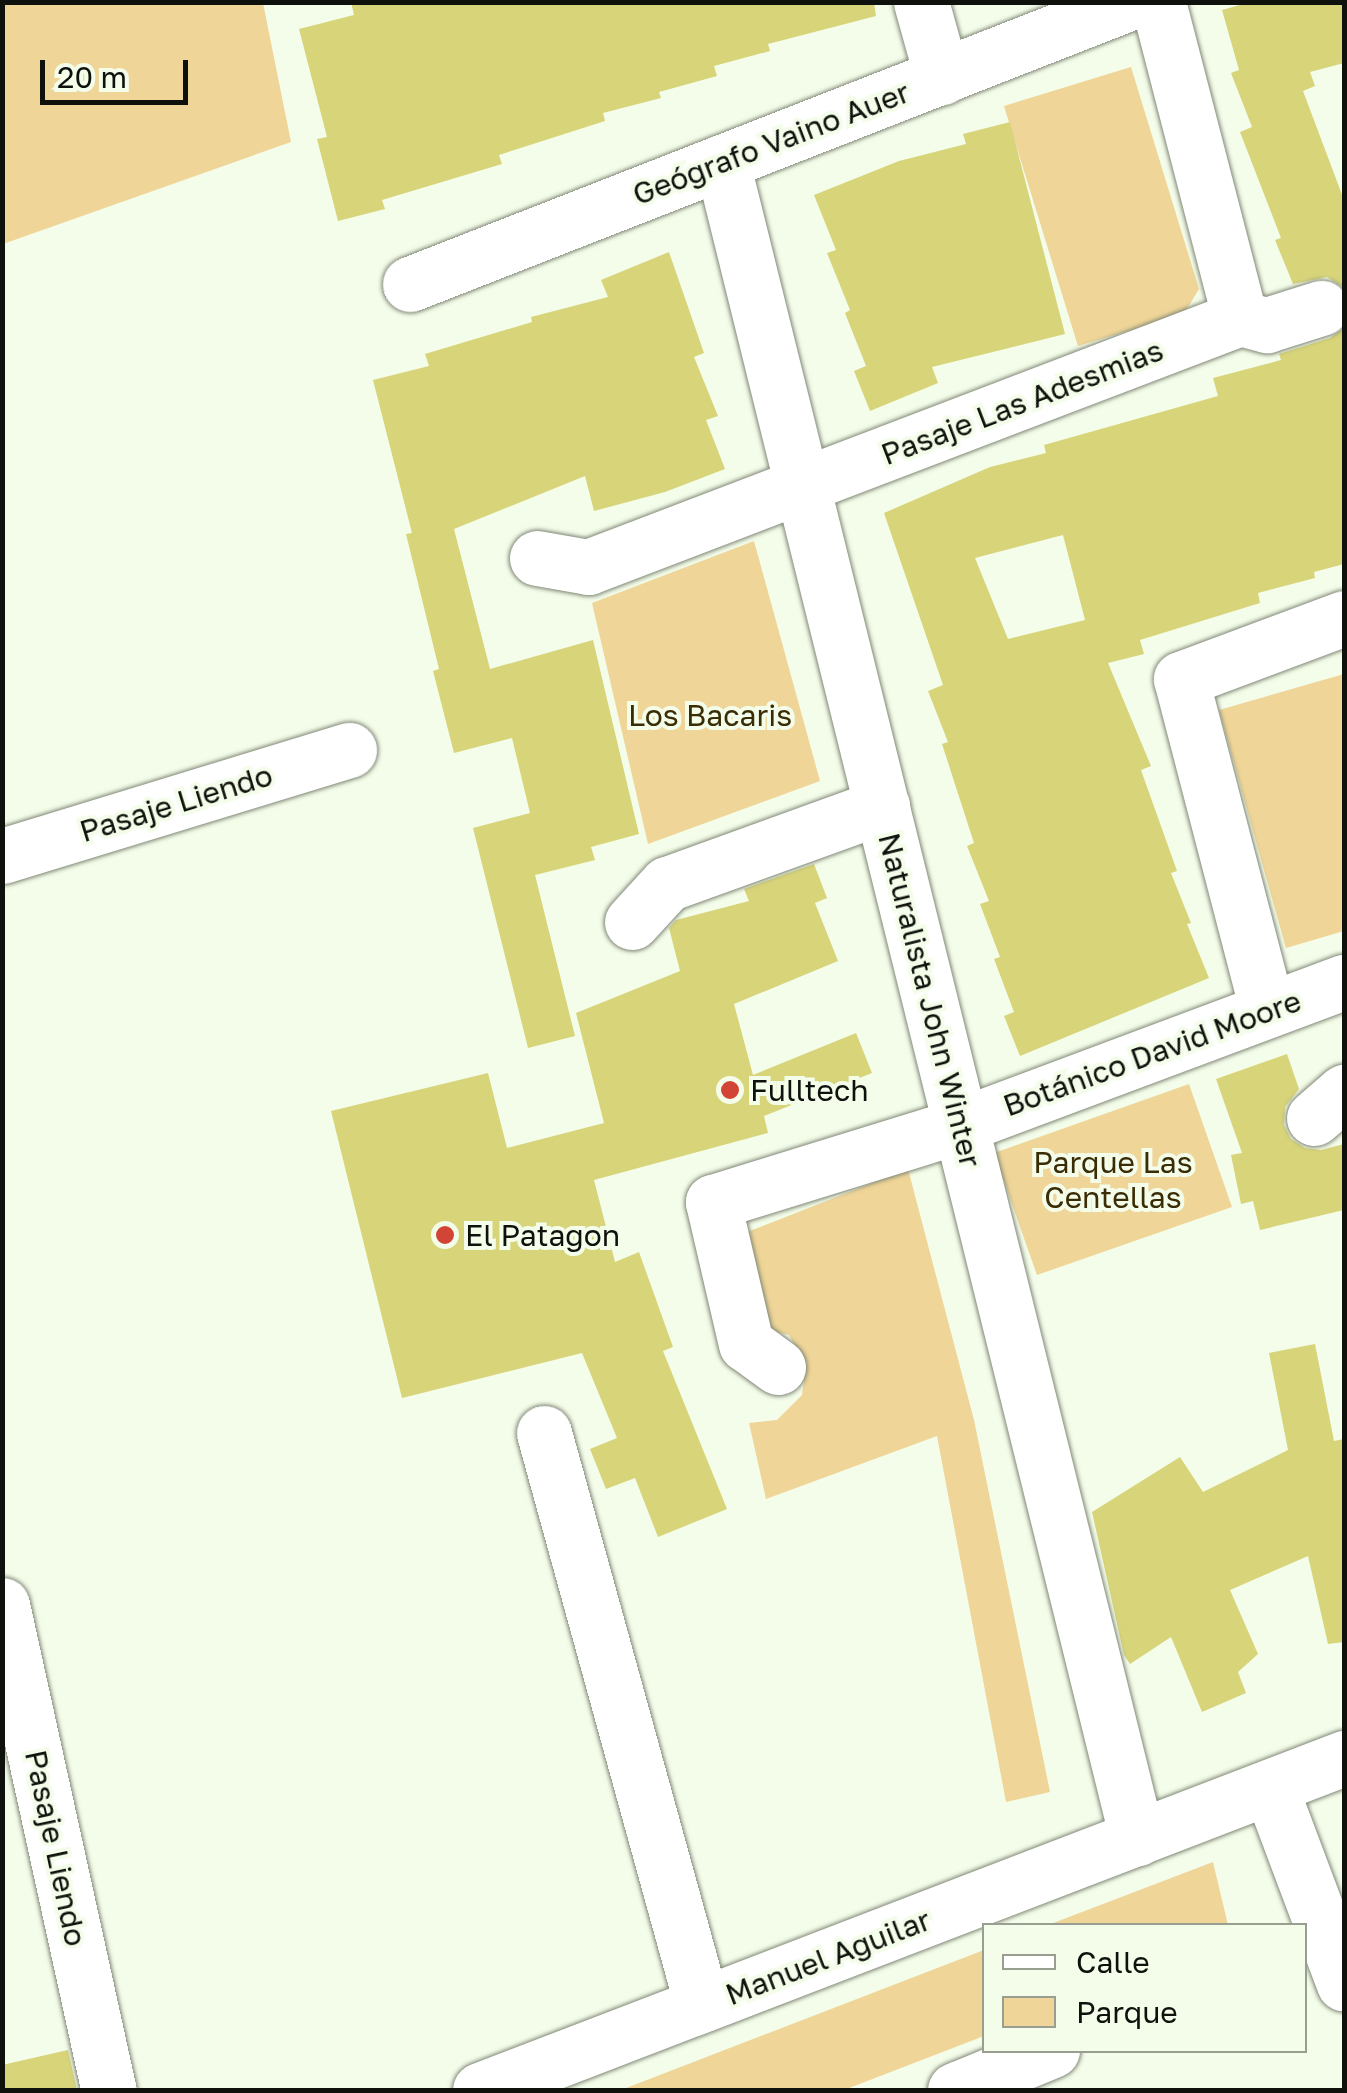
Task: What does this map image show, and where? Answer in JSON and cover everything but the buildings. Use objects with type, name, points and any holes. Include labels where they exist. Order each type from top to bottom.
[{"type":"street","points":[[921,2],[942,76]]},
{"type":"street","name":"Geógrafo Vaino Auer","points":[[410,284],[1131,2]]},
{"type":"street","points":[[1158,2],[1240,318]]},
{"type":"street","name":"Naturalista John Winter","points":[[722,162],[1137,1838]]},
{"type":"street","name":"Pasaje Las Adesmias","points":[[537,558],[588,568],[1240,318],[1268,325],[1321,308]]},
{"type":"street","points":[[1267,1009],[1181,679],[1344,618]]},
{"type":"street","name":"Pasaje Liendo","points":[[2,856],[349,750]]},
{"type":"street","points":[[632,922],[667,884],[882,806]]},
{"type":"street","name":"Botánico David Moore","points":[[778,1366],[746,1344],[713,1202],[961,1124],[1344,982]]},
{"type":"street","points":[[544,1433],[702,2005]]},
{"type":"street","name":"Pasaje Liendo","points":[[2,1605],[109,2090]]},
{"type":"street","name":"Manuel Aguilar","points":[[480,2090],[1344,1758]]},
{"type":"street","points":[[1270,1787],[1325,1956]]},
{"type":"street","points":[[955,2090],[1045,2053]]},
{"type":"green space","points":[[2,3],[263,3],[291,142],[3,244]]},
{"type":"green space","points":[[1131,67],[1199,289],[1184,314],[1078,346],[1004,106]]},
{"type":"green space","name":"Los Bacaris","points":[[754,541],[820,781],[648,844],[592,603]]},
{"type":"green space","points":[[1344,674],[1344,931],[1286,948],[1219,710]]},
{"type":"green space","name":"Parque Las Centellas","points":[[1189,1084],[1232,1207],[1037,1275],[994,1153]]},
{"type":"green space","points":[[908,1169],[974,1420],[1050,1792],[1006,1802],[937,1436],[766,1499],[749,1423],[777,1420],[802,1395],[806,1365],[789,1335],[752,1326],[732,1238]]},
{"type":"green space","points":[[1213,1862],[1228,1923],[1053,1923]]},
{"type":"green space","points":[[982,1951],[982,2037],[844,2090],[621,2090]]},
{"type":"place","name":"Fulltech","points":[[730,1090]]},
{"type":"place","name":"El Patagon","points":[[445,1235]]}]
